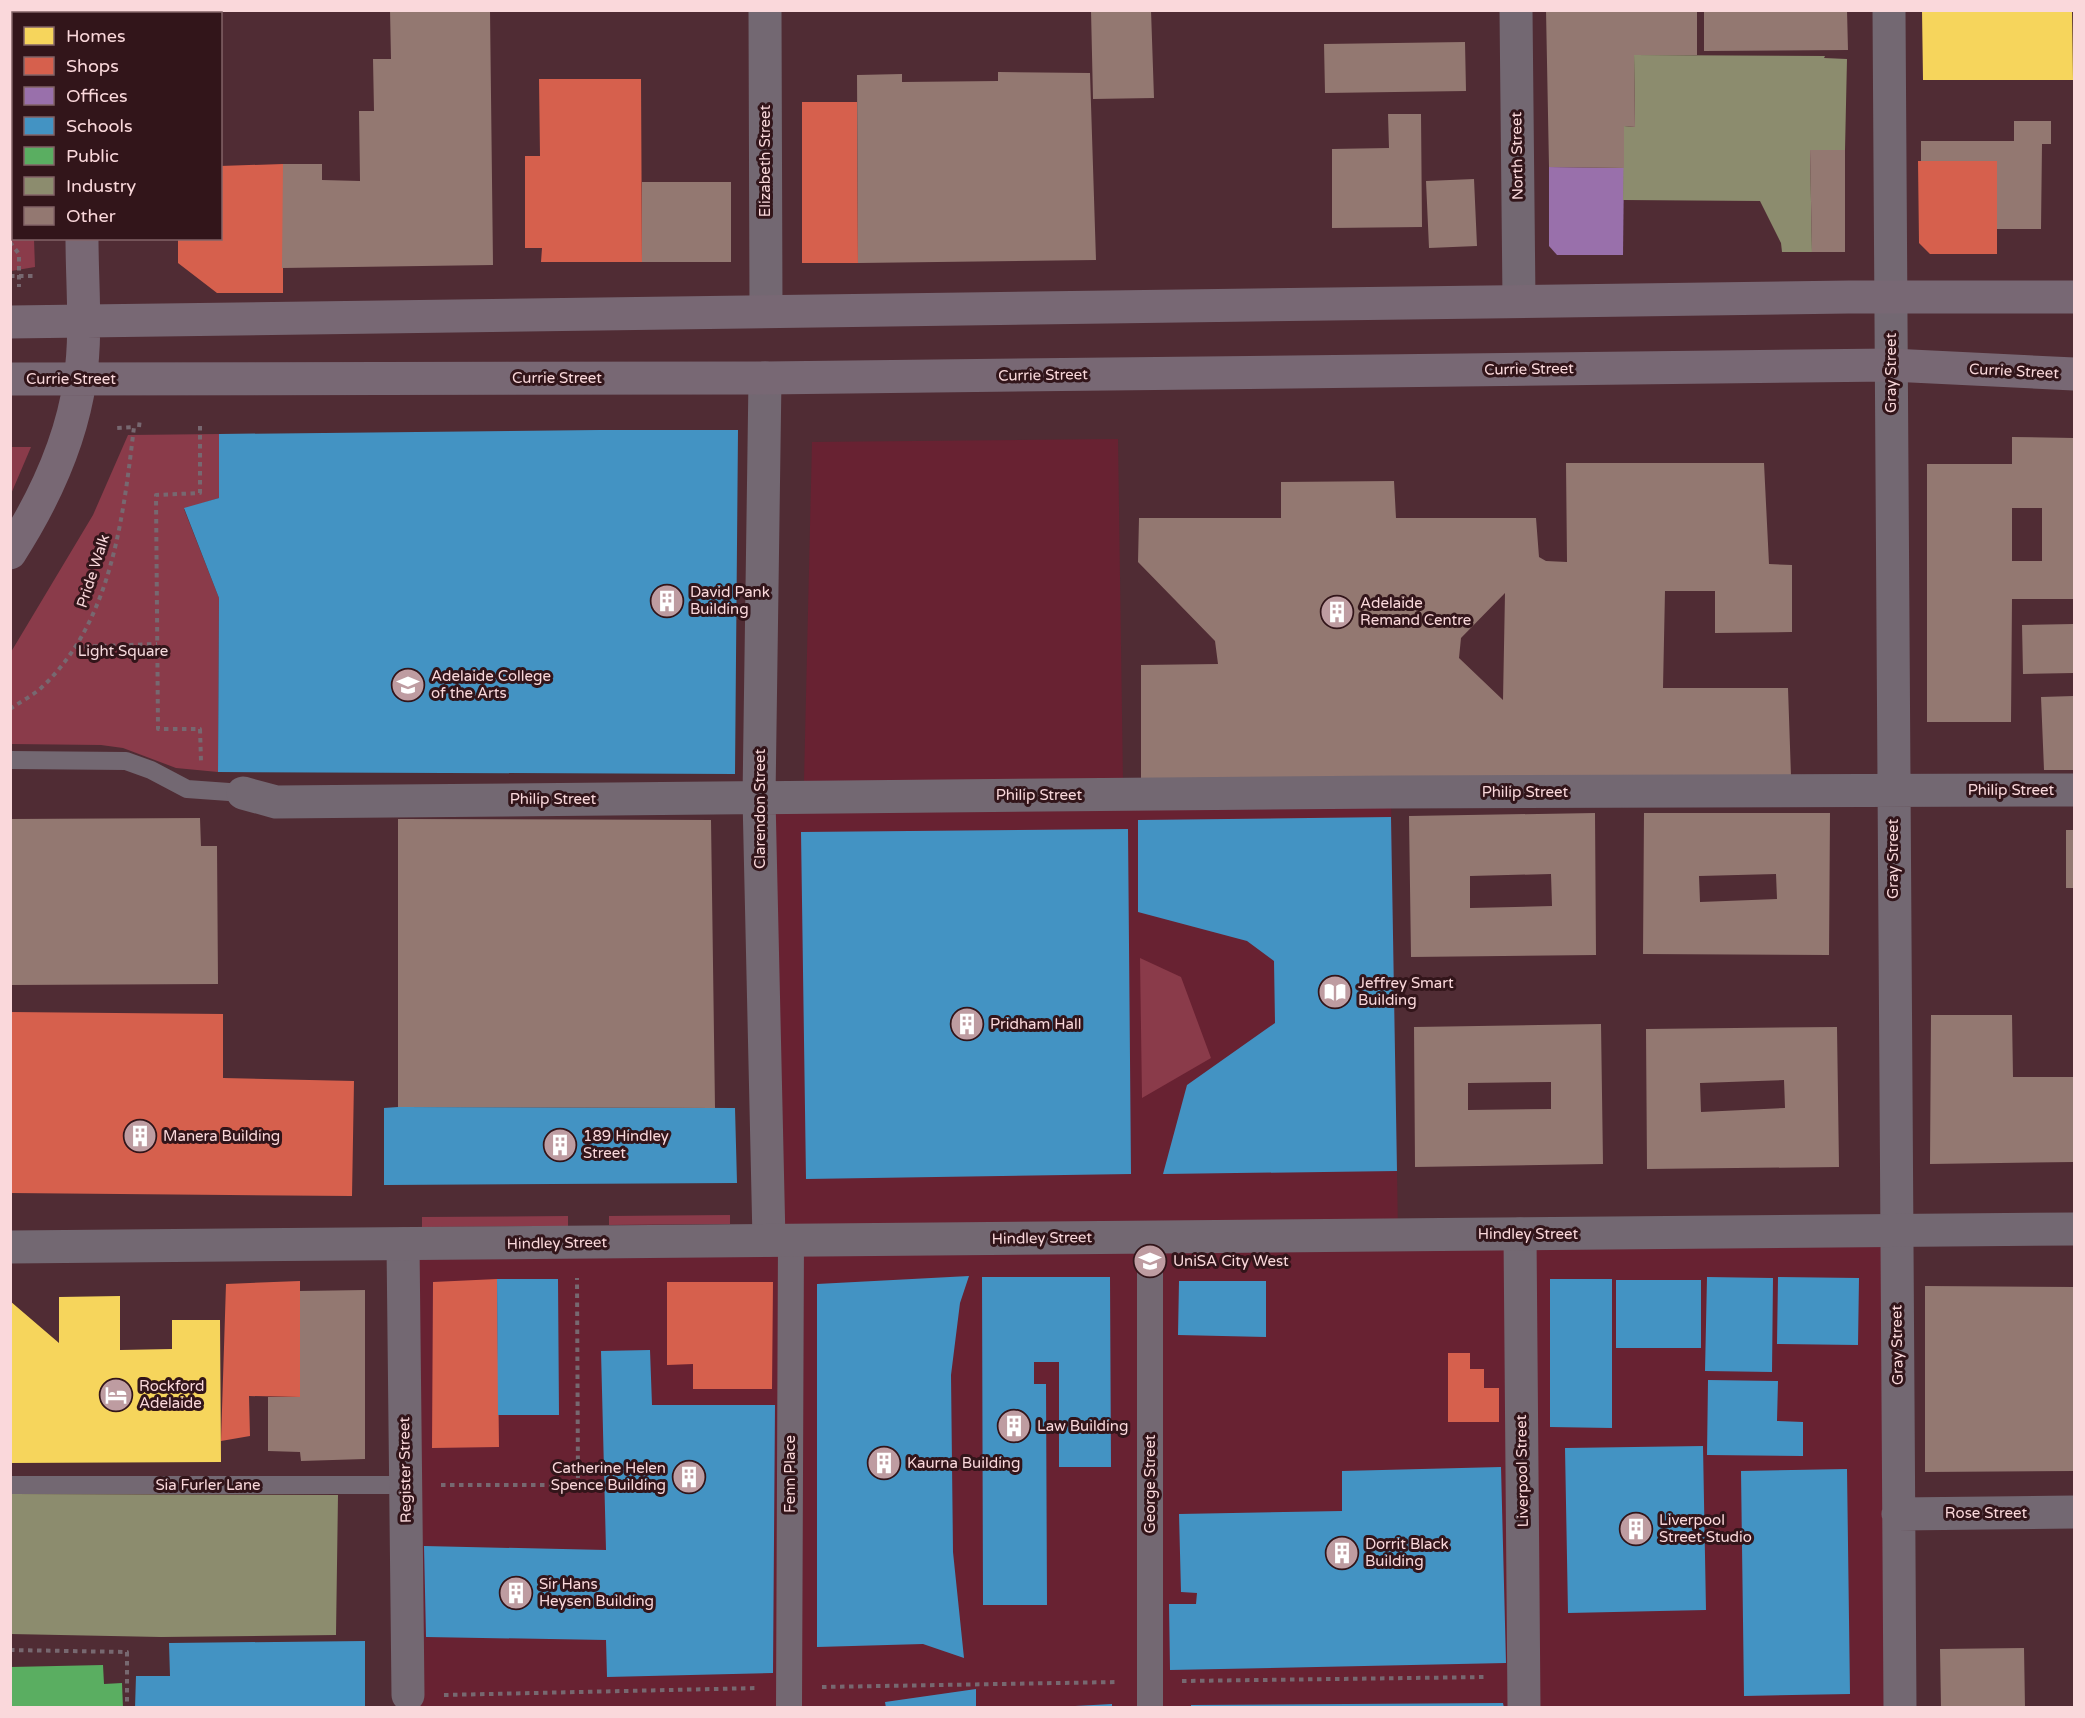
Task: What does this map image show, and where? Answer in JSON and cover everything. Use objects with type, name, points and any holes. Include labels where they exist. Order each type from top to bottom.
[{"type":"main road","points":[[10,553],[36,513],[63,448],[80,379],[82,240]]},
{"type":"main road","points":[[10,322],[1890,296],[2074,297]]},
{"type":"main road","name":"Currie Street","points":[[10,379],[765,378],[1891,365],[2074,374]]},
{"type":"street","name":"Elizabeth Street","points":[[765,10],[766,311]]},
{"type":"street","name":"North Street","points":[[1516,10],[1518,301]]},
{"type":"street","name":"Gray Street","points":[[1890,10],[1895,1230],[1900,1707]]},
{"type":"street","name":"Clarendon Street","points":[[765,378],[759,798],[780,1240]]},
{"type":"street","name":"Philip Street","points":[[243,793],[276,802],[2074,790]]},
{"type":"street","name":"Hindley Street","points":[[10,1248],[2074,1229]]},
{"type":"street","name":"Liverpool Street","points":[[1520,1234],[1524,1692]]},
{"type":"street","name":"Fenn Place","points":[[780,1240],[789,1698]]},
{"type":"street","name":"Register Street","points":[[404,1244],[408,1695]]},
{"type":"street","name":"George Street","points":[[1150,1260],[1150,1707]]},
{"type":"street","name":"Rose Street","points":[[1898,1514],[2074,1512]]},
{"type":"lane","name":"Philip Street","points":[[10,760],[126,761],[151,770],[187,789],[243,793]]},
{"type":"lane","name":"Sia Furler Lane","points":[[10,1485],[405,1485]]},
{"type":"path","points":[[10,242],[19,254],[19,276]]},
{"type":"path","points":[[10,276],[35,276]]},
{"type":"path","points":[[139,427],[140,419]]},
{"type":"path","points":[[200,426],[200,493],[156,495],[158,729],[200,729],[201,791]]},
{"type":"path","name":"Pride Walk","points":[[10,709],[39,690],[62,666],[75,647],[100,597],[117,540],[134,427],[115,428]]},
{"type":"path","points":[[75,647],[158,644]]},
{"type":"path","points":[[405,1485],[578,1485],[577,1273]]},
{"type":"path","points":[[10,1650],[127,1652],[128,1707]]},
{"type":"path","points":[[408,1695],[789,1698],[1150,1681],[1524,1692]]},
{"type":"shaded area","points":[[1118,439],[1123,783],[804,781],[812,442]]},
{"type":"shaded area","name":"UniSA City West","points":[[1391,792],[1398,1234],[1895,1230],[1900,1707],[382,1708],[408,1707],[403,1244],[768,1240],[759,798]]},
{"type":"green space","points":[[11,10],[41,11],[12,12],[12,240],[34,240],[35,267],[11,271]]},
{"type":"green space","name":"Light Square","points":[[219,434],[219,498],[184,509],[219,598],[218,772],[176,768],[123,748],[101,745],[11,744],[11,652],[93,515],[128,435]]},
{"type":"green space","points":[[10,447],[31,447],[11,494]]},
{"type":"green space","points":[[1140,958],[1181,977],[1211,1058],[1142,1098]]},
{"type":"green space","points":[[730,1215],[730,1224],[609,1225],[609,1216]]},
{"type":"green space","points":[[568,1216],[568,1226],[422,1227],[422,1217]]},
{"type":"building: Homes","points":[[1922,10],[2072,10],[2073,80],[1923,80]]},
{"type":"building: Homes","name":"Rockford Adelaide","points":[[120,1296],[120,1350],[172,1349],[172,1320],[220,1320],[221,1462],[10,1463],[10,1301],[59,1343],[59,1297]]},
{"type":"building: Shops","points":[[539,79],[641,79],[642,262],[541,262],[542,248],[525,248],[525,156],[540,156]]},
{"type":"building: Shops","points":[[802,102],[857,102],[858,263],[802,263]]},
{"type":"building: Shops","points":[[1918,161],[1997,161],[1997,254],[1930,254],[1919,243]]},
{"type":"building: Shops","points":[[283,164],[283,293],[217,293],[178,263],[178,240],[222,240],[222,166]]},
{"type":"building: Shops","name":"Manera Building","points":[[10,1012],[223,1014],[223,1078],[354,1081],[352,1196],[10,1193]]},
{"type":"building: Shops","points":[[497,1279],[499,1447],[432,1448],[433,1282]]},
{"type":"building: Shops","points":[[300,1281],[300,1397],[249,1396],[250,1436],[221,1441],[226,1284]]},
{"type":"building: Shops","points":[[667,1282],[773,1282],[772,1389],[693,1389],[693,1364],[667,1365]]},
{"type":"building: Shops","points":[[1448,1353],[1470,1353],[1470,1369],[1484,1369],[1484,1388],[1499,1388],[1499,1422],[1448,1422]]},
{"type":"building: Offices","points":[[1549,167],[1624,168],[1623,255],[1557,255],[1549,246]]},
{"type":"building: Schools","name":"Adelaide College of the Arts","points":[[738,430],[735,774],[218,772],[219,598],[184,508],[219,498],[219,434]]},
{"type":"building: Schools","name":"Jeffrey Smart Building","points":[[1391,817],[1397,1171],[1163,1174],[1187,1085],[1275,1023],[1274,961],[1247,941],[1138,912],[1138,820]]},
{"type":"building: Schools","name":"Pridham Hall","points":[[1128,829],[1131,1174],[806,1179],[801,832]]},
{"type":"building: Schools","name":"189 Hindley Street","points":[[384,1108],[735,1108],[737,1183],[384,1185]]},
{"type":"building: Schools","name":"Kaurna Building","points":[[969,1276],[960,1303],[951,1375],[953,1552],[964,1658],[923,1644],[817,1647],[817,1284]]},
{"type":"building: Schools","name":"Law Building","points":[[982,1277],[1110,1277],[1111,1467],[1059,1467],[1059,1362],[1034,1362],[1034,1384],[1046,1384],[1047,1605],[983,1605]]},
{"type":"building: Schools","points":[[1707,1277],[1773,1278],[1772,1372],[1705,1371]]},
{"type":"building: Schools","points":[[1778,1277],[1859,1278],[1858,1345],[1777,1344]]},
{"type":"building: Schools","points":[[497,1279],[558,1279],[559,1415],[498,1415]]},
{"type":"building: Schools","points":[[1550,1279],[1612,1279],[1612,1428],[1550,1427]]},
{"type":"building: Schools","points":[[1616,1280],[1701,1280],[1701,1348],[1616,1348]]},
{"type":"building: Schools","points":[[1179,1281],[1266,1281],[1266,1337],[1178,1335]]},
{"type":"building: Schools","name":"Catherine Helen Spence Building","points":[[650,1350],[652,1405],[775,1405],[773,1673],[607,1677],[606,1640],[426,1637],[424,1546],[606,1550],[601,1351]]},
{"type":"building: Schools","points":[[1708,1380],[1778,1381],[1777,1421],[1803,1422],[1803,1456],[1707,1455]]},
{"type":"building: Schools","name":"Liverpool Street Studio","points":[[1703,1446],[1706,1610],[1568,1613],[1565,1448]]},
{"type":"building: Schools","name":"Dorrit Black Building","points":[[1501,1467],[1506,1663],[1170,1670],[1169,1604],[1196,1604],[1197,1593],[1181,1592],[1179,1514],[1342,1511],[1342,1471]]},
{"type":"building: Schools","points":[[1847,1469],[1850,1694],[1744,1696],[1741,1471]]},
{"type":"building: Schools","points":[[365,1641],[365,1708],[135,1708],[136,1676],[170,1676],[169,1643]]},
{"type":"building: Schools","points":[[976,1689],[976,1708],[886,1708],[885,1702]]},
{"type":"building: Schools","points":[[1503,1703],[1504,1708],[1191,1708],[1191,1705]]},
{"type":"building: Schools","points":[[1112,1704],[1112,1708],[1075,1708],[1075,1706]]},
{"type":"building: Public","points":[[103,1665],[104,1684],[122,1683],[123,1708],[10,1708],[10,1667]]},
{"type":"building: Industry","points":[[1634,55],[1825,56],[1824,58],[1847,59],[1845,150],[1810,150],[1812,252],[1782,252],[1781,243],[1760,201],[1623,200],[1624,126],[1635,127]]},
{"type":"building: Industry","points":[[10,1494],[338,1495],[336,1635],[161,1637],[10,1634]]},
{"type":"building: Other","points":[[390,10],[490,10],[493,265],[282,268],[283,164],[322,164],[322,180],[360,181],[359,111],[374,111],[373,59],[391,59]]},
{"type":"building: Other","points":[[1091,10],[1151,10],[1154,98],[1093,99]]},
{"type":"building: Other","points":[[1546,10],[1697,10],[1697,55],[1634,55],[1635,127],[1624,126],[1624,168],[1549,167]]},
{"type":"building: Other","points":[[1704,10],[1847,10],[1848,50],[1704,51]]},
{"type":"building: Other","points":[[1465,42],[1466,91],[1325,93],[1324,44]]},
{"type":"building: Other","points":[[998,72],[1090,73],[1096,260],[858,263],[857,75],[902,74],[902,82],[998,81]]},
{"type":"building: Other","points":[[1388,114],[1421,114],[1422,227],[1332,228],[1332,149],[1389,148]]},
{"type":"building: Other","points":[[2014,121],[2051,121],[2051,144],[2042,144],[2041,229],[1997,229],[1997,161],[1921,161],[1921,141],[2014,141]]},
{"type":"building: Other","points":[[1810,150],[1845,150],[1845,252],[1812,252]]},
{"type":"building: Other","points":[[1474,179],[1477,246],[1429,248],[1426,181]]},
{"type":"building: Other","points":[[642,182],[731,182],[731,262],[642,262]]},
{"type":"building: Other","points":[[2012,437],[2074,438],[2074,599],[2012,599],[2011,722],[1927,722],[1927,464],[2012,464]],"holes":[[[2012,508],[2042,508],[2042,561],[2012,561]]]},
{"type":"building: Other","name":"Adelaide Remand Centre","points":[[1566,463],[1764,463],[1769,564],[1792,565],[1792,632],[1715,633],[1715,591],[1665,591],[1663,688],[1788,688],[1791,776],[1141,786],[1141,665],[1218,664],[1215,641],[1138,562],[1139,518],[1281,518],[1281,482],[1394,481],[1396,518],[1536,518],[1539,557],[1546,561],[1567,562]],"holes":[[[1505,593],[1503,700],[1459,658],[1461,638]]]},
{"type":"building: Other","points":[[2074,624],[2074,673],[2023,674],[2022,625]]},
{"type":"building: Other","points":[[2074,696],[2074,770],[2044,770],[2041,697]]},
{"type":"building: Other","points":[[1595,813],[1596,955],[1411,957],[1409,816]],"holes":[[[1551,874],[1552,906],[1470,908],[1470,876]]]},
{"type":"building: Other","points":[[1644,813],[1830,813],[1829,955],[1643,954]],"holes":[[[1776,874],[1777,899],[1700,902],[1699,876]]]},
{"type":"building: Other","points":[[200,818],[201,846],[217,846],[218,984],[10,985],[10,819]]},
{"type":"building: Other","points":[[398,819],[711,820],[715,1108],[398,1107]]},
{"type":"building: Other","points":[[2066,830],[2074,830],[2074,888],[2066,888]]},
{"type":"building: Other","points":[[1931,1015],[2012,1015],[2013,1077],[2074,1077],[2074,1162],[1930,1164]]},
{"type":"building: Other","points":[[1601,1024],[1603,1164],[1415,1167],[1414,1027]],"holes":[[[1551,1082],[1551,1109],[1468,1110],[1468,1083]]]},
{"type":"building: Other","points":[[1837,1027],[1839,1167],[1647,1169],[1646,1029]],"holes":[[[1784,1080],[1785,1108],[1701,1112],[1700,1083]]]},
{"type":"building: Other","points":[[1925,1286],[2074,1287],[2074,1471],[1925,1472]]},
{"type":"building: Other","points":[[365,1290],[365,1459],[301,1461],[300,1452],[268,1451],[268,1397],[300,1397],[300,1291]]},
{"type":"building: Other","points":[[2024,1648],[2025,1708],[1941,1708],[1940,1649]]},
{"type":"place","name":"David Pank Building","points":[[667,601]]},
{"type":"place","name":"Adelaide Remand Centre","points":[[1337,612]]},
{"type":"place","name":"Adelaide College of the Arts","points":[[408,685]]},
{"type":"place","name":"Jeffrey Smart Building","points":[[1335,992]]},
{"type":"place","name":"Pridham Hall","points":[[967,1024]]},
{"type":"place","name":"Manera Building","points":[[140,1136]]},
{"type":"place","name":"189 Hindley Street","points":[[560,1145]]},
{"type":"place","name":"UniSA City West","points":[[1150,1261]]},
{"type":"place","name":"Rockford Adelaide","points":[[116,1395]]},
{"type":"place","name":"Law Building","points":[[1014,1426]]},
{"type":"place","name":"Kaurna Building","points":[[884,1463]]},
{"type":"place","name":"Catherine Helen Spence Building","points":[[689,1477]]},
{"type":"place","name":"Liverpool Street Studio","points":[[1636,1529]]},
{"type":"place","name":"Dorrit Black Building","points":[[1342,1553]]},
{"type":"place","name":"Sir Hans Heysen Building","points":[[516,1593]]}]
